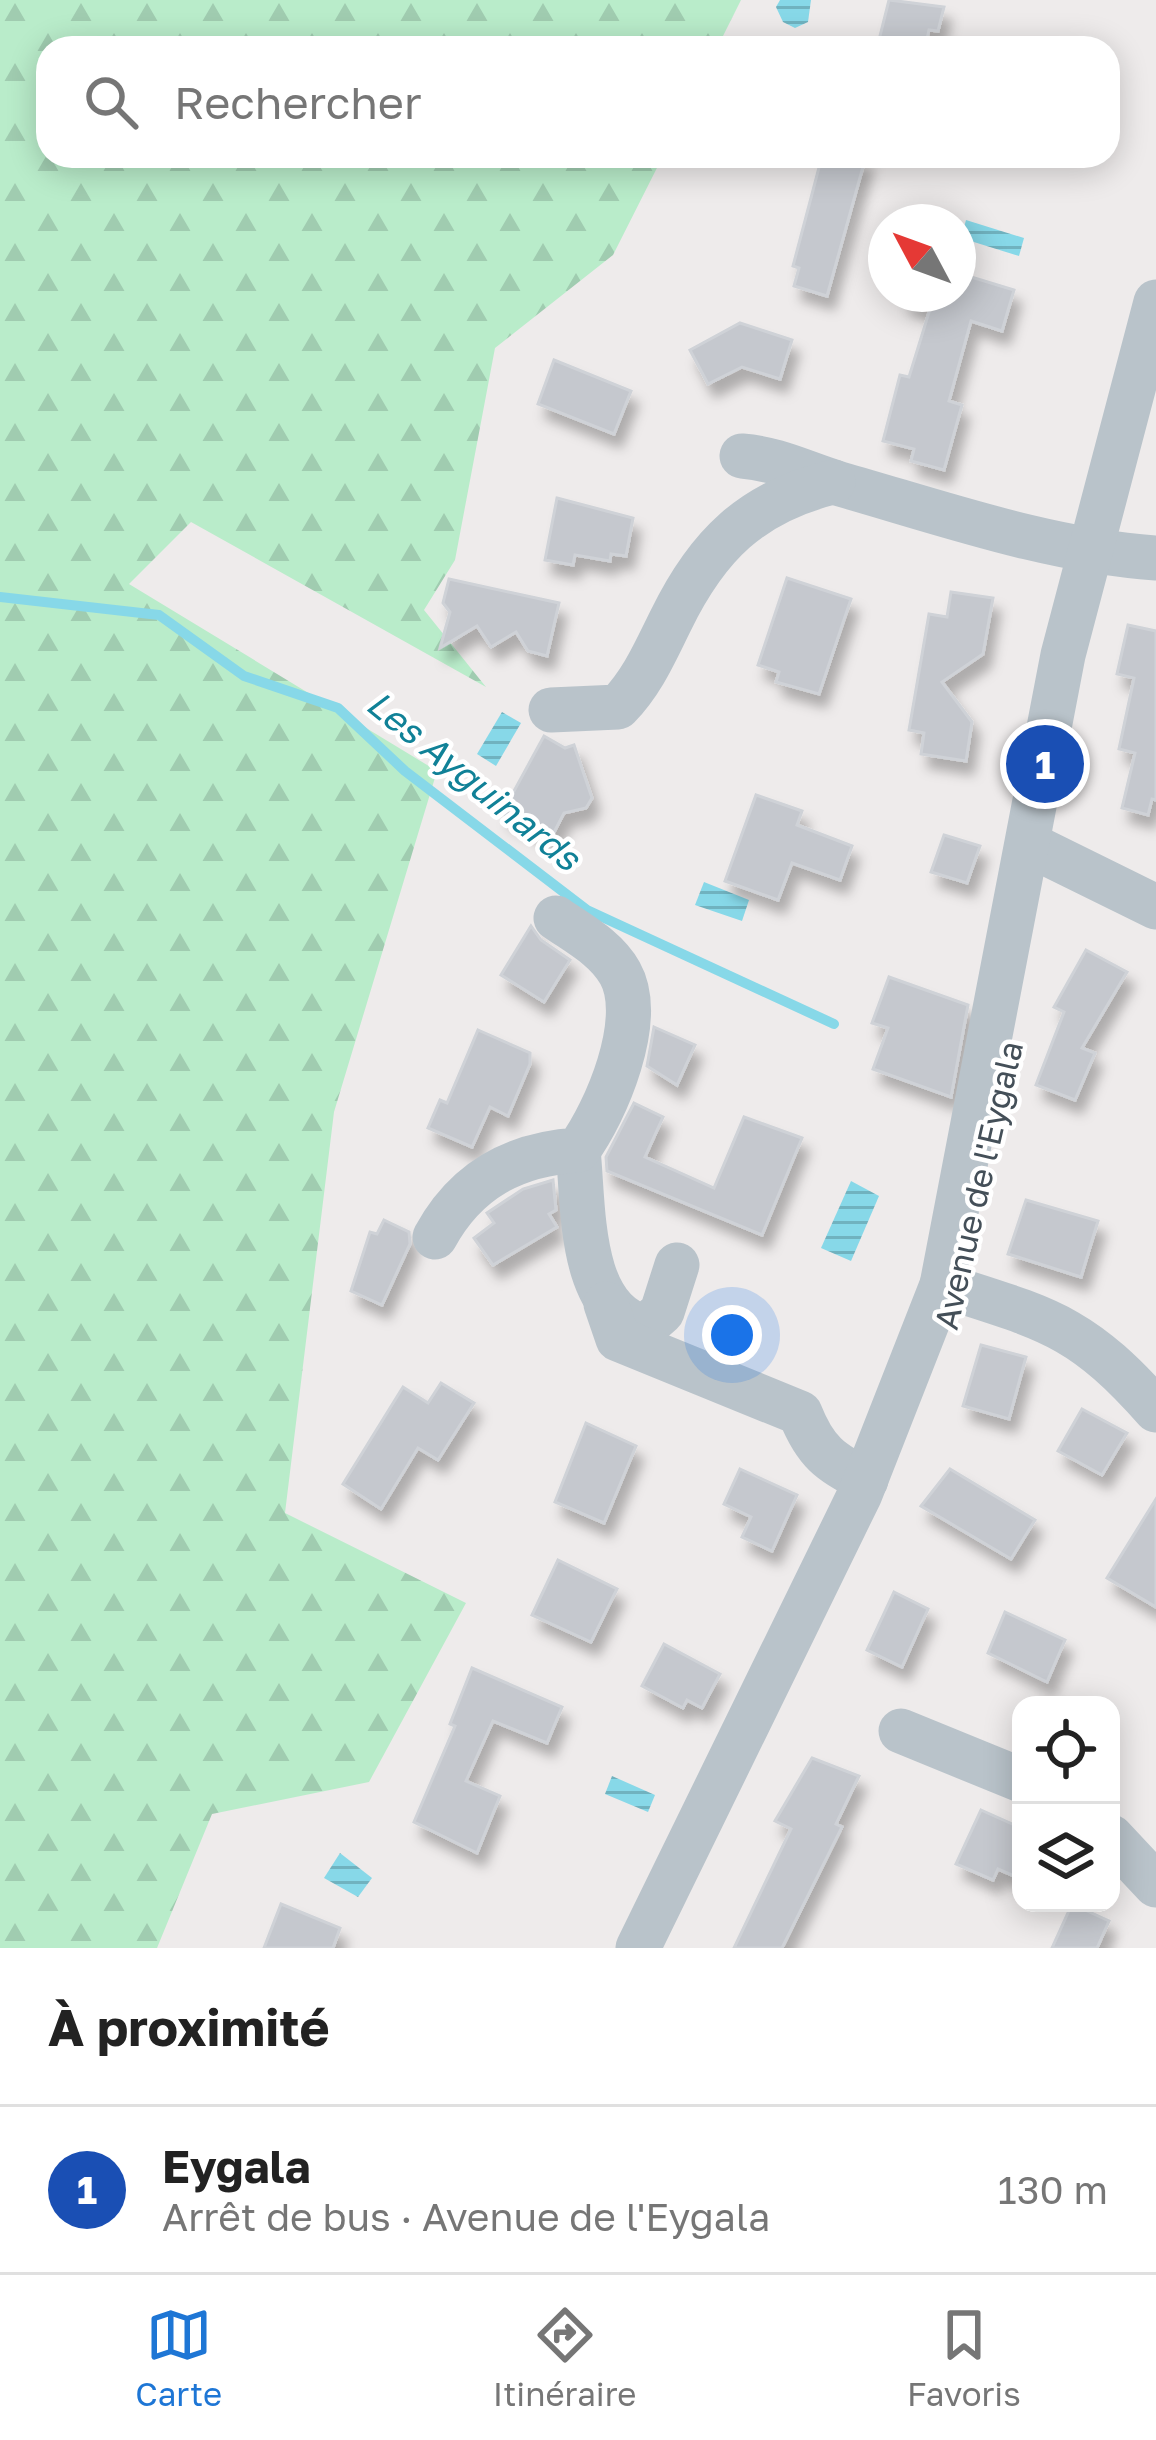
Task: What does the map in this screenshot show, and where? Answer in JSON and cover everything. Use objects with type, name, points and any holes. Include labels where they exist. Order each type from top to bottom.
[{"type":"street","name":"Avenue de l'Eygala","points":[[654,1948],[872,1511],[941,1348],[1097,552],[1156,302]]},
{"type":"street","name":"Avenue de l'Eygala","points":[[1097,552],[1156,373]]},
{"type":"street","points":[[742,456],[775,459],[833,482],[1097,552],[1156,558]]},
{"type":"street","points":[[551,710],[618,707],[639,685],[706,556],[791,492],[833,482]]},
{"type":"street","points":[[1040,848],[1156,907]]},
{"type":"street","points":[[556,918],[599,947],[622,976],[628,1018],[599,1120],[578,1150],[589,1244],[618,1339],[800,1413],[813,1447],[831,1464],[866,1480]]},
{"type":"street","points":[[435,1237],[470,1186],[539,1153],[578,1150]]},
{"type":"street","points":[[606,1304],[630,1324],[645,1327],[662,1312],[677,1265]]},
{"type":"street","name":"Avenue de l'Eygala","points":[[638,1948],[866,1480],[950,1287]]},
{"type":"street","points":[[950,1287],[1056,1322],[1092,1343],[1156,1410]]},
{"type":"street","points":[[901,1731],[1012,1776]]},
{"type":"street","points":[[1120,1847],[1156,1885]]},
{"type":"green space","points":[[0,0],[741,0],[723,36],[36,36],[36,168],[657,168],[613,255],[495,348],[455,560],[424,610],[486,687],[191,522],[129,584],[437,771],[334,1112],[285,1513],[466,1603],[369,1782],[212,1814],[157,1948],[0,1948]]},
{"type":"water","points":[[780,0],[811,0],[808,22],[795,28],[783,22],[776,7]]},
{"type":"water","points":[[976,223],[1024,238],[1019,256],[976,243]]},
{"type":"water","points":[[502,712],[521,723],[496,766],[477,754]]},
{"type":"water","points":[[704,882],[749,900],[742,921],[695,905]]},
{"type":"water","points":[[851,1181],[879,1196],[851,1261],[821,1248]]},
{"type":"water","points":[[612,1776],[655,1795],[648,1812],[605,1794]]},
{"type":"water","points":[[340,1853],[372,1878],[358,1897],[324,1878]]},
{"type":"building","points":[[889,0],[944,7],[938,31],[929,30],[928,36],[880,36]]},
{"type":"building","points":[[819,168],[863,168],[827,296],[794,286],[799,268],[793,266]]},
{"type":"building","points":[[976,278],[1014,290],[1002,331],[971,321],[949,401],[962,405],[944,470],[911,461],[914,449],[883,441],[900,375],[909,377],[929,312],[976,312]]},
{"type":"building","points":[[740,323],[792,340],[780,379],[742,367],[708,384],[690,350]]},
{"type":"building","points":[[554,360],[631,391],[614,434],[538,404]]},
{"type":"building","points":[[557,498],[633,518],[626,556],[611,554],[610,561],[575,555],[573,565],[545,560]]},
{"type":"building","points":[[787,578],[851,599],[819,694],[776,682],[779,672],[758,665]]},
{"type":"building","points":[[449,579],[559,603],[547,656],[528,651],[516,632],[491,647],[477,626],[440,648],[450,612],[443,603]]},
{"type":"building","points":[[951,592],[993,598],[983,654],[942,682],[972,722],[966,761],[921,754],[924,733],[909,730],[929,614],[947,617]]},
{"type":"building","points":[[1128,625],[1156,631],[1156,800],[1152,799],[1148,815],[1122,808],[1135,753],[1119,749],[1134,678],[1117,674]]},
{"type":"building","points":[[544,736],[565,748],[574,745],[592,798],[586,808],[564,813],[551,838],[502,813]]},
{"type":"building","points":[[756,795],[802,811],[797,825],[852,846],[840,880],[792,863],[778,900],[725,881]]},
{"type":"building","points":[[944,835],[980,846],[967,883],[931,872]]},
{"type":"building","points":[[531,926],[541,940],[570,960],[544,1002],[501,975]]},
{"type":"building","points":[[1086,950],[1127,972],[1082,1048],[1095,1053],[1075,1100],[1036,1085],[1064,1012],[1054,1007]]},
{"type":"building","points":[[889,977],[968,1005],[951,1097],[873,1069],[888,1028],[872,1023]]},
{"type":"building","points":[[654,1027],[695,1045],[677,1085],[647,1066]]},
{"type":"building","points":[[478,1030],[530,1053],[530,1064],[508,1116],[490,1107],[472,1147],[428,1128],[440,1100],[447,1103]]},
{"type":"building","points":[[634,1103],[663,1117],[645,1157],[714,1188],[744,1117],[802,1138],[762,1235],[607,1171],[606,1157]]},
{"type":"building","points":[[553,1180],[556,1210],[549,1214],[557,1227],[493,1265],[474,1238],[494,1223],[487,1213],[523,1189]]},
{"type":"building","points":[[1026,1200],[1098,1221],[1081,1277],[1008,1254]]},
{"type":"building","points":[[384,1220],[409,1232],[410,1244],[382,1305],[351,1291],[370,1232],[377,1234]]},
{"type":"building","points":[[981,1345],[1026,1357],[1009,1419],[963,1406]]},
{"type":"building","points":[[441,1383],[474,1403],[438,1460],[418,1448],[381,1509],[343,1484],[403,1387],[428,1403]]},
{"type":"building","points":[[1082,1409],[1127,1433],[1102,1475],[1058,1451]]},
{"type":"building","points":[[586,1423],[636,1446],[604,1523],[555,1502]]},
{"type":"building","points":[[740,1469],[797,1495],[772,1551],[742,1537],[751,1517],[724,1504]]},
{"type":"building","points":[[950,1469],[1035,1520],[1011,1559],[921,1506]]},
{"type":"building","points":[[1156,1499],[1156,1607],[1107,1578]]},
{"type":"building","points":[[558,1560],[617,1589],[591,1642],[532,1615]]},
{"type":"building","points":[[894,1592],[928,1609],[902,1667],[867,1650]]},
{"type":"building","points":[[1005,1612],[1065,1640],[1047,1682],[988,1653]]},
{"type":"building","points":[[664,1644],[720,1674],[702,1708],[687,1700],[683,1708],[642,1686]]},
{"type":"building","points":[[472,1668],[562,1707],[547,1743],[493,1721],[466,1781],[500,1796],[477,1853],[414,1822],[455,1726],[450,1724]]},
{"type":"building","points":[[812,1758],[859,1776],[836,1824],[842,1827],[782,1948],[734,1948],[791,1829],[775,1821]]},
{"type":"building","points":[[981,1810],[1012,1824],[1012,1875],[998,1869],[993,1880],[956,1864]]},
{"type":"building","points":[[281,1904],[340,1928],[333,1948],[264,1948]]},
{"type":"building","points":[[1068,1912],[1089,1912],[1109,1921],[1097,1948],[1052,1948]]},
{"type":"waterway","name":"Les Ayguinards","points":[[0,597],[159,615],[244,676],[338,708],[405,771],[587,910],[834,1024]]},
{"type":"place","name":"Eygala","points":[[1045,764]]}]
